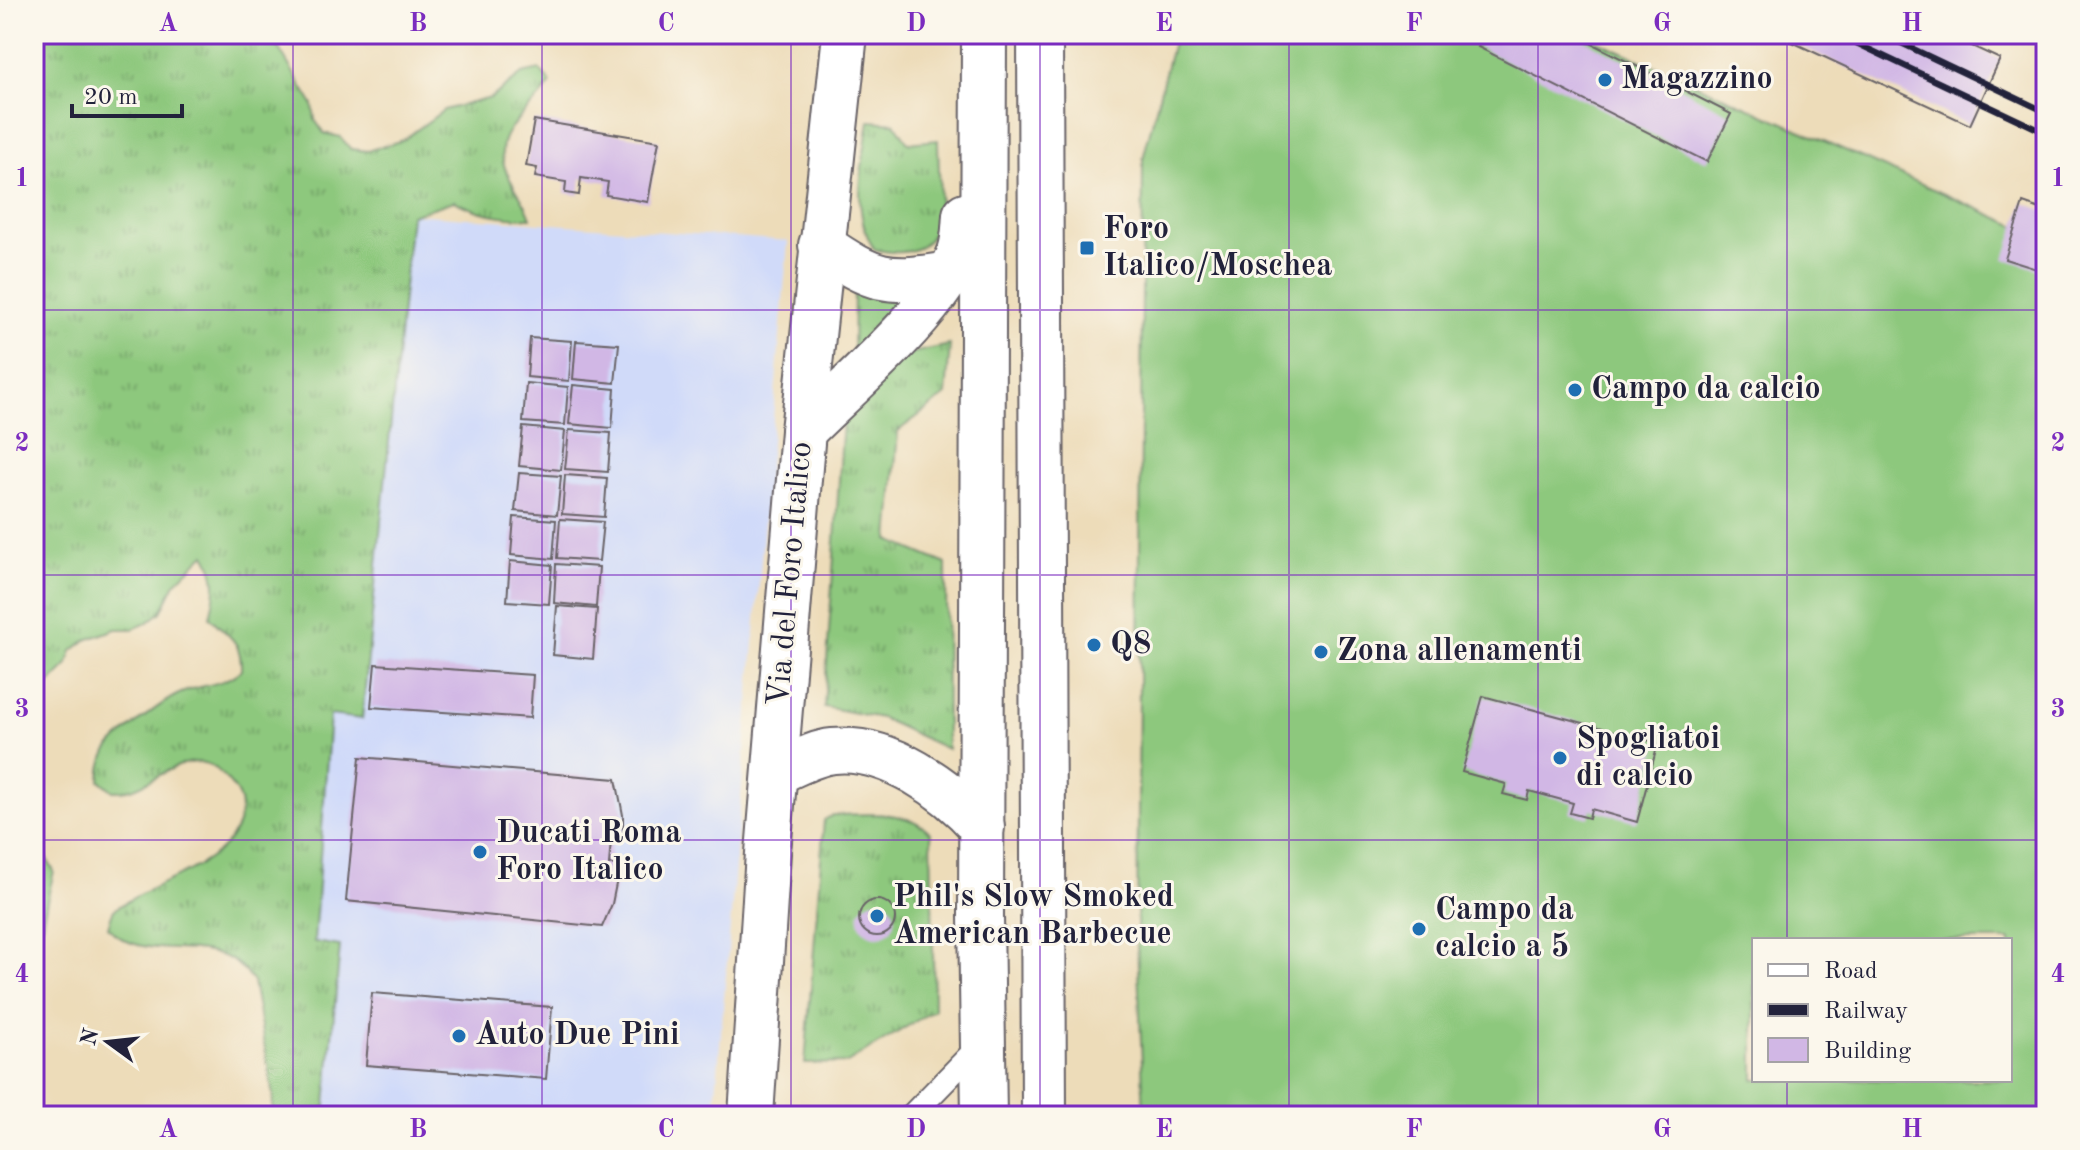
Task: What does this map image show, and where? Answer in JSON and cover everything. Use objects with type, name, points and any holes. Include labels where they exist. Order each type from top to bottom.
[{"type":"main road","name":"Via del Foro Italico","points":[[751,1116],[768,853],[803,431],[845,34]]},
{"type":"main road","points":[[984,34],[984,1116]]},
{"type":"main road","points":[[1040,34],[1044,1116]]},
{"type":"main road","points":[[803,431],[911,323],[951,274],[962,249],[968,133],[984,78]]},
{"type":"main road","points":[[821,245],[867,274],[913,281],[951,274]]},
{"type":"main road","points":[[776,772],[836,750],[865,753],[923,777],[951,795],[982,827]]},
{"type":"lane","points":[[911,1116],[984,1040]]},
{"type":"shaded area","points":[[411,214],[788,241],[714,1116],[326,1116],[339,946],[314,942],[330,714],[362,718]]},
{"type":"green space","points":[[34,34],[270,34],[313,105],[315,120],[324,133],[340,137],[351,149],[367,151],[403,140],[444,110],[491,98],[522,74],[540,70],[551,83],[514,123],[503,145],[502,158],[507,173],[531,218],[492,214],[454,201],[411,215],[362,719],[330,715],[314,942],[340,946],[325,1116],[272,1116],[273,1094],[253,982],[237,964],[216,954],[135,944],[108,927],[113,912],[119,906],[210,858],[233,835],[239,820],[241,806],[237,794],[220,772],[204,763],[175,767],[126,790],[113,791],[100,780],[108,750],[141,720],[177,695],[218,683],[241,670],[236,645],[210,617],[215,585],[213,570],[205,554],[175,583],[161,612],[133,629],[116,629],[86,640],[72,651],[67,666],[34,699]]},
{"type":"green space","points":[[1175,34],[1582,34],[2046,239],[2046,1116],[1144,1116],[1137,942],[1143,159]]},
{"type":"green space","points":[[869,121],[895,123],[908,143],[938,140],[940,183],[937,222],[930,238],[919,248],[900,252],[874,249],[867,234],[862,219],[860,186]]},
{"type":"green space","points":[[854,288],[914,295],[853,362]]},
{"type":"green space","points":[[950,345],[946,395],[898,431],[889,540],[946,564],[947,749],[881,718],[824,707],[843,419],[907,354]]},
{"type":"green space","points":[[833,815],[898,816],[921,825],[931,833],[934,1010],[847,1063],[805,1064],[824,820]]},
{"type":"green space","points":[[34,852],[45,856],[54,871],[34,980]]},
{"type":"building","name":"Magazzino","points":[[1484,34],[1573,34],[1731,114],[1707,162],[1478,47]]},
{"type":"building","points":[[1775,34],[1946,34],[2000,59],[1970,125]]},
{"type":"building","points":[[534,120],[659,141],[648,202],[606,195],[608,182],[581,178],[579,195],[565,193],[566,182],[535,177],[537,168],[526,166]]},
{"type":"building","points":[[2023,203],[2046,211],[2046,272],[2005,259]]},
{"type":"building","points":[[530,338],[572,341],[569,381],[527,377]]},
{"type":"building","points":[[576,341],[619,344],[615,383],[573,379]]},
{"type":"building","points":[[526,383],[568,387],[565,425],[523,422]]},
{"type":"building","points":[[573,385],[615,389],[612,428],[569,424]]},
{"type":"building","points":[[523,427],[565,431],[561,470],[519,466]]},
{"type":"building","points":[[569,430],[611,433],[608,472],[565,469]]},
{"type":"building","points":[[519,473],[561,476],[557,515],[515,511]]},
{"type":"building","points":[[565,475],[607,478],[604,517],[562,514]]},
{"type":"building","points":[[514,517],[556,520],[553,559],[511,555]]},
{"type":"building","points":[[560,519],[603,522],[599,561],[557,558]]},
{"type":"building","points":[[510,561],[552,565],[549,604],[507,601]]},
{"type":"building","points":[[556,564],[599,567],[596,607],[554,603]]},
{"type":"building","points":[[557,606],[597,609],[593,659],[553,655]]},
{"type":"building","points":[[375,664],[533,675],[530,718],[371,707]]},
{"type":"building","name":"Spogliatoi di calcio","points":[[1483,696],[1658,743],[1637,822],[1591,809],[1589,818],[1570,813],[1573,803],[1529,791],[1527,800],[1503,794],[1506,784],[1462,772]]},
{"type":"building","name":"Ducati Roma Foro Italico","points":[[360,757],[616,779],[623,815],[623,840],[611,840],[609,865],[620,864],[612,904],[602,927],[346,901]]},
{"type":"building","name":"Phil's Slow Smoked American Barbecue","points":[[877,900],[890,905],[895,918],[890,931],[877,936],[864,931],[859,918],[864,905]]},
{"type":"building","name":"Auto Due Pini","points":[[372,993],[552,1007],[546,1079],[366,1065]]},
{"type":"railway","points":[[1837,34],[2046,133]]},
{"type":"railway","points":[[1882,34],[2046,112]]},
{"type":"place","name":"Magazzino","points":[[1605,80]]},
{"type":"place","name":"Foro Italico/Moschea","points":[[1087,248]]},
{"type":"place","name":"Campo da calcio","points":[[1575,390]]},
{"type":"place","name":"Q8","points":[[1094,645]]},
{"type":"place","name":"Zona allenamenti","points":[[1321,652]]},
{"type":"place","name":"Spogliatoi di calcio","points":[[1560,758]]},
{"type":"place","name":"Ducati Roma Foro Italico","points":[[480,852]]},
{"type":"place","name":"Phil's Slow Smoked American Barbecue","points":[[877,916]]},
{"type":"place","name":"Campo da calcio a 5","points":[[1419,929]]},
{"type":"place","name":"Auto Due Pini","points":[[459,1036]]}]
